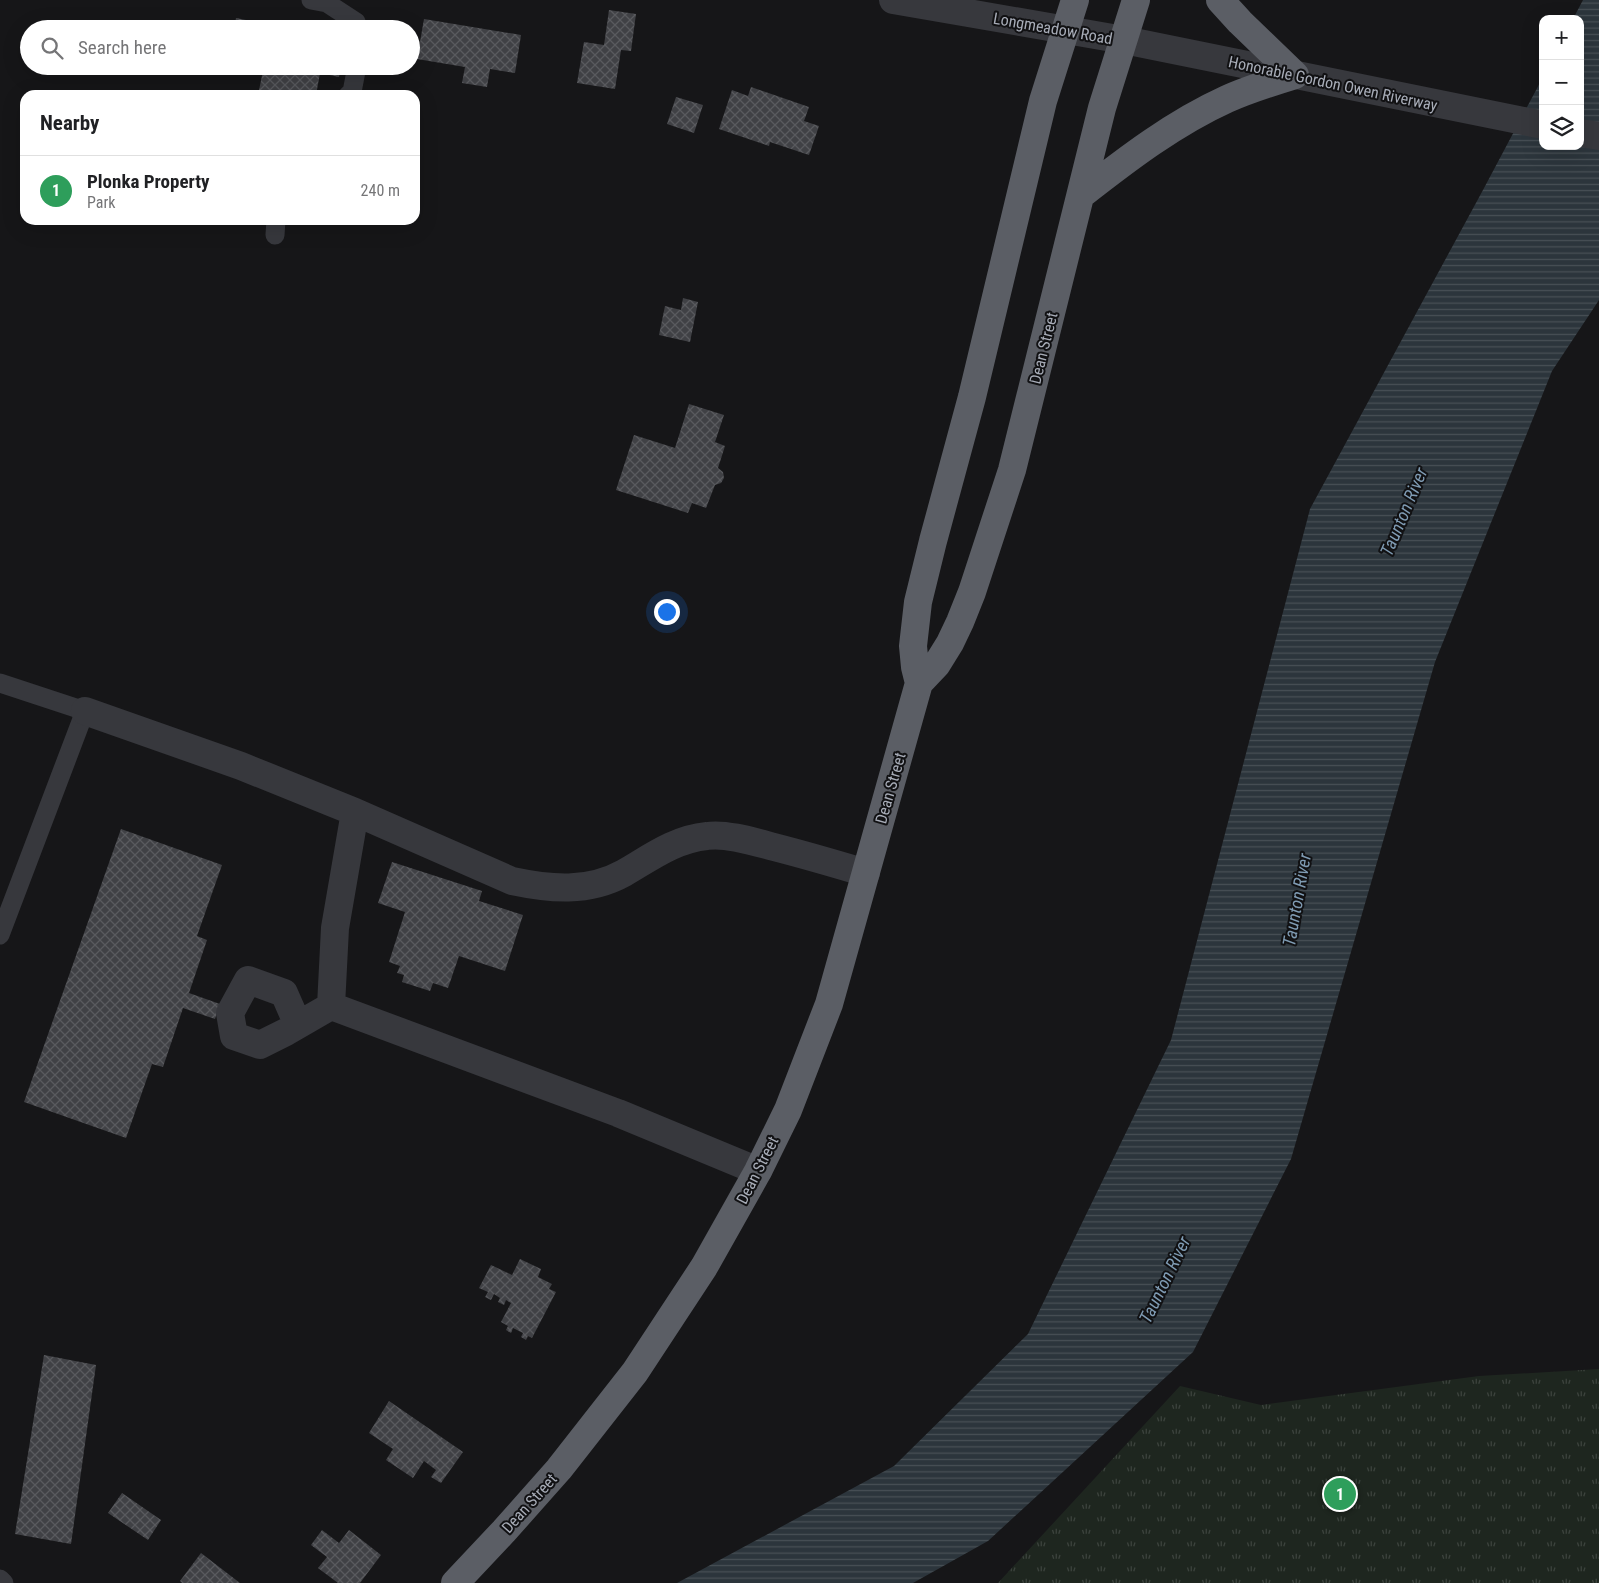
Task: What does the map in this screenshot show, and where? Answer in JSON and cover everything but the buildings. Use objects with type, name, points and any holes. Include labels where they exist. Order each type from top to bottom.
[{"type":"highway","name":"Dean Street","points":[[920,683],[915,667],[913,646],[918,602],[972,397],[1043,101],[1075,0]]},
{"type":"highway","name":"Dean Street","points":[[455,1583],[558,1469],[635,1372],[704,1267],[758,1171],[788,1110],[822,1022],[920,683],[937,664],[960,622],[972,592],[1009,480],[1102,108],[1136,0]]},
{"type":"highway","points":[[1081,195],[1154,140],[1202,112],[1249,90],[1295,75],[1220,0]]},
{"type":"street","name":"Longmeadow Road","points":[[893,0],[1124,40]]},
{"type":"street","name":"Honorable Gordon Owen Riverway","points":[[1124,40],[1539,124]]},
{"type":"street","points":[[1584,134],[1599,136]]},
{"type":"street","points":[[85,710],[241,766],[355,812],[512,881],[540,887],[572,889],[597,884],[622,874],[656,853],[684,841],[708,836],[746,839],[866,873]]},
{"type":"street","points":[[331,1006],[335,928],[355,812]]},
{"type":"street","points":[[298,1025],[331,1006]]},
{"type":"street","points":[[331,1006],[618,1113],[758,1171]]},
{"type":"lane","points":[[311,0],[327,4],[353,20]]},
{"type":"lane","points":[[352,90],[355,75]]},
{"type":"lane","points":[[0,683],[85,710],[0,934]]},
{"type":"lane","points":[[0,1579],[4,1583]]},
{"type":"green space","points":[[1599,1369],[1599,1583],[998,1583],[1180,1386],[1261,1405],[1479,1376]]},
{"type":"water","name":"Taunton River","points":[[1583,0],[1599,0],[1599,300],[1552,371],[1435,662],[1291,1159],[1193,1352],[988,1541],[913,1583],[677,1583],[894,1466],[1028,1334],[1171,1040],[1310,509],[1539,85],[1539,150],[1584,150],[1584,15],[1575,15]]},
{"type":"place","name":"Plonka Property","points":[[1340,1494]]}]
